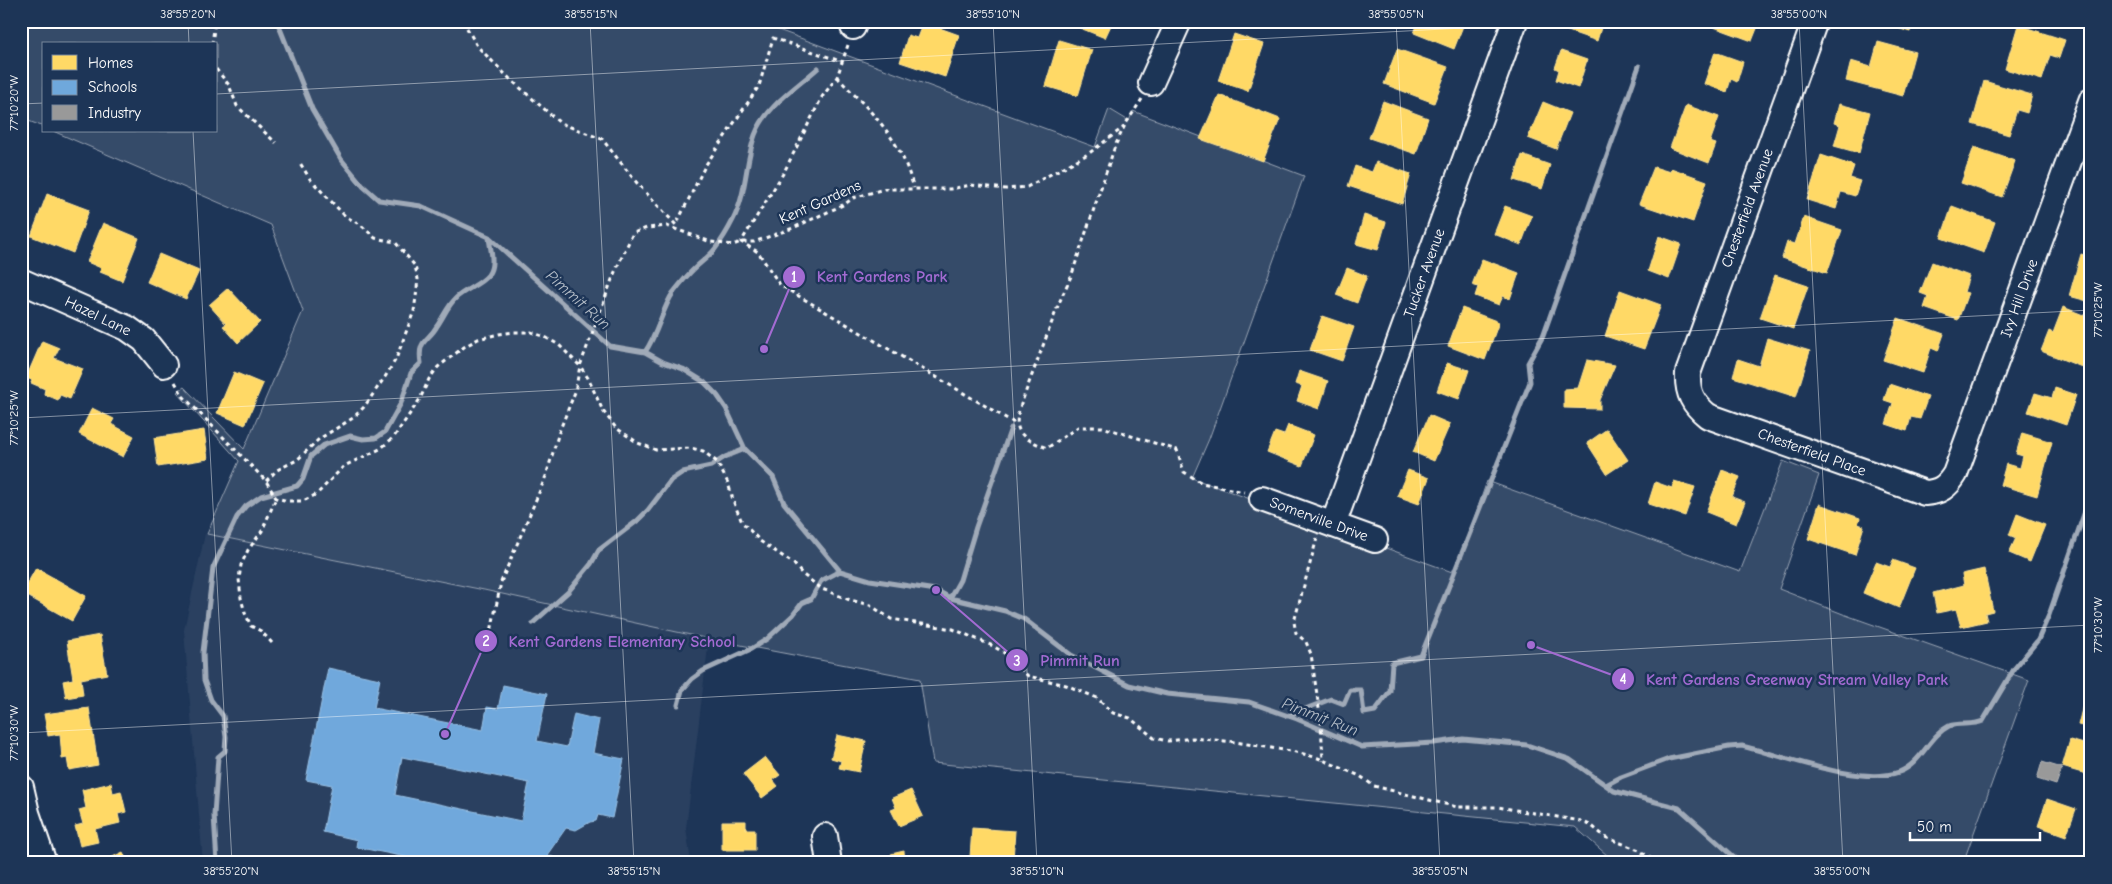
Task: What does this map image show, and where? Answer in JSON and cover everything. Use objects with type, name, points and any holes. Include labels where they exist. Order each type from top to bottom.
[{"type":"street","points":[[1151,83],[1179,21]]},
{"type":"street","name":"Tucker Avenue","points":[[1327,523],[1516,21]]},
{"type":"street","name":"Chesterfield Avenue","points":[[1684,400],[1688,386],[1688,373],[1815,21]]},
{"type":"street","name":"Ivy Hill Drive","points":[[1942,497],[1955,474],[2091,101]]},
{"type":"street","name":"Hazel Lane","points":[[21,281],[127,328],[144,340],[164,365]]},
{"type":"street","name":"Chesterfield Place","points":[[1684,400],[1708,416],[1925,493],[1942,497]]},
{"type":"street","name":"Somerville Drive","points":[[1262,498],[1375,540]]},
{"type":"street","points":[[21,787],[27,813],[44,863]]},
{"type":"street","points":[[825,836],[829,863]]},
{"type":"path","points":[[212,42],[215,21]]},
{"type":"path","points":[[463,21],[477,46],[509,78],[560,123],[602,139],[637,183],[676,225],[705,166],[759,86],[772,38],[843,62]]},
{"type":"path","points":[[854,24],[837,77],[822,97],[784,172],[741,242],[758,252],[780,286],[1016,424],[1022,436],[1027,440],[1047,448],[1078,427],[1102,427],[1177,450],[1184,472],[1202,483],[1235,489],[1262,498]]},
{"type":"path","points":[[218,71],[229,85],[237,106],[276,143]]},
{"type":"path","points":[[837,77],[875,115],[890,135],[901,154],[914,188]]},
{"type":"path","name":"Kent Gardens","points":[[1016,424],[1020,407],[1059,303],[1072,274],[1096,200],[1124,127],[1151,83]]},
{"type":"path","name":"Kent Gardens","points":[[580,364],[620,257],[633,233],[647,228],[667,226],[711,242],[733,245],[741,242],[754,242],[793,228],[863,195],[884,189],[950,189],[971,185],[1006,189],[1027,187],[1088,154],[1124,127]]},
{"type":"path","points":[[266,481],[277,470],[297,460],[319,439],[353,418],[364,407],[386,377],[396,359],[414,312],[418,279],[415,266],[395,242],[375,238],[361,225],[345,216],[310,179],[300,163]]},
{"type":"path","points":[[164,365],[183,396],[266,481],[276,498],[303,502],[317,494],[344,466],[380,448],[394,437],[420,399],[429,379],[438,367],[464,347],[478,339],[514,332],[531,332],[545,336],[559,345],[580,364],[603,411],[616,428],[638,443],[656,450],[691,448],[702,451],[717,462],[728,483],[742,522],[760,541],[794,564],[802,574],[822,589],[850,600],[870,604],[891,619],[953,629],[993,646],[1006,654],[1028,676],[1066,685],[1097,698],[1113,713],[1130,718],[1154,738],[1168,741],[1193,738],[1249,744],[1296,752],[1360,776],[1374,786],[1457,807],[1498,807],[1582,820],[1605,837],[1639,850],[1657,863]]},
{"type":"path","points":[[490,637],[501,582],[546,476],[559,432],[575,392],[580,364]]},
{"type":"path","points":[[272,643],[261,631],[251,626],[241,598],[239,579],[241,565],[248,550],[262,531],[276,498]]},
{"type":"path","points":[[1323,761],[1321,722],[1311,654],[1306,642],[1296,633],[1294,622],[1307,569],[1327,523]]},
{"type":"shaded area","points":[[21,21],[754,21],[1095,147],[1109,109],[1129,121],[1133,111],[1304,176],[1209,439],[1192,478],[1455,573],[1487,481],[1740,572],[1783,461],[1819,475],[1779,589],[1843,614],[2029,680],[1963,863],[1616,863],[1575,827],[933,763],[920,679],[709,639],[484,590],[207,534],[239,461],[177,392],[184,387],[244,449],[303,311],[271,225],[55,132],[218,132],[218,42],[42,42],[42,126],[21,118]]},
{"type":"shaded area","points":[[205,534],[482,590],[709,639],[686,828],[691,863],[203,863],[184,630]]},
{"type":"building: Homes","points":[[1076,21],[1113,21],[1105,38],[1075,26]]},
{"type":"building: Homes","points":[[1419,21],[1465,21],[1454,49],[1414,33]]},
{"type":"building: Homes","points":[[1568,21],[1603,21],[1597,41],[1565,30]]},
{"type":"building: Homes","points":[[1712,21],[1760,21],[1752,41],[1711,26]]},
{"type":"building: Homes","points":[[1875,21],[1913,21],[1910,32]]},
{"type":"building: Homes","points":[[923,22],[959,35],[945,77],[900,62],[908,35],[917,38]]},
{"type":"building: Homes","points":[[2018,25],[2065,40],[2059,58],[2050,55],[2042,80],[2005,69]]},
{"type":"building: Homes","points":[[1234,34],[1264,44],[1248,91],[1218,81]]},
{"type":"building: Homes","points":[[1059,40],[1092,50],[1078,96],[1045,86]]},
{"type":"building: Homes","points":[[1878,42],[1915,52],[1903,96],[1846,81],[1851,61],[1871,67]]},
{"type":"building: Homes","points":[[1397,49],[1448,67],[1434,103],[1384,84]]},
{"type":"building: Homes","points":[[1561,51],[1587,60],[1578,88],[1556,80],[1559,70],[1555,68]]},
{"type":"building: Homes","points":[[1715,52],[1743,62],[1737,82],[1731,79],[1727,92],[1704,84]]},
{"type":"building: Homes","points":[[1984,81],[2032,95],[2027,113],[2017,110],[2009,135],[1972,124]]},
{"type":"building: Homes","points":[[1219,95],[1280,119],[1263,161],[1200,139]]},
{"type":"building: Homes","points":[[1383,101],[1428,118],[1416,154],[1369,138]]},
{"type":"building: Homes","points":[[1543,102],[1570,113],[1556,149],[1528,138]]},
{"type":"building: Homes","points":[[1839,104],[1870,112],[1859,153],[1834,146],[1840,125],[1834,123]]},
{"type":"building: Homes","points":[[1686,105],[1719,117],[1710,142],[1716,144],[1709,163],[1670,148]]},
{"type":"building: Homes","points":[[1974,147],[2015,161],[2002,197],[1961,183]]},
{"type":"building: Homes","points":[[1522,155],[1550,165],[1542,189],[1514,180]]},
{"type":"building: Homes","points":[[1821,155],[1854,166],[1850,178],[1860,181],[1855,196],[1841,192],[1836,209],[1807,200]]},
{"type":"building: Homes","points":[[1376,162],[1411,174],[1402,204],[1348,186],[1355,166],[1372,172]]},
{"type":"building: Homes","points":[[1654,167],[1670,172],[1671,168],[1707,181],[1693,222],[1639,204]]},
{"type":"building: Homes","points":[[21,173],[30,176],[21,204]]},
{"type":"building: Homes","points":[[47,194],[89,210],[73,253],[31,236]]},
{"type":"building: Homes","points":[[1505,206],[1532,216],[1521,245],[1494,234]]},
{"type":"building: Homes","points":[[1952,206],[1995,222],[1984,253],[1941,238]]},
{"type":"building: Homes","points":[[1364,215],[1386,222],[1378,250],[1356,244]]},
{"type":"building: Homes","points":[[1804,217],[1842,230],[1827,273],[1782,258],[1787,242],[1795,244]]},
{"type":"building: Homes","points":[[103,223],[139,238],[122,281],[100,272],[101,268],[87,262]]},
{"type":"building: Homes","points":[[1659,236],[1681,244],[1669,279],[1648,271]]},
{"type":"building: Homes","points":[[159,254],[199,271],[186,299],[147,282]]},
{"type":"building: Homes","points":[[2081,254],[2091,257],[2091,302],[2069,296]]},
{"type":"building: Homes","points":[[1482,259],[1519,273],[1510,299],[1503,296],[1499,305],[1475,296],[1478,287],[1472,285]]},
{"type":"building: Homes","points":[[1932,262],[1969,276],[1964,292],[1968,293],[1958,320],[1924,308],[1928,296],[1920,293]]},
{"type":"building: Homes","points":[[1347,268],[1367,276],[1357,303],[1336,295]]},
{"type":"building: Homes","points":[[1775,275],[1808,286],[1793,329],[1760,318]]},
{"type":"building: Homes","points":[[228,288],[260,322],[238,343],[223,326],[226,324],[209,305]]},
{"type":"building: Homes","points":[[1620,290],[1661,305],[1644,349],[1605,336]]},
{"type":"building: Homes","points":[[2063,307],[2091,318],[2091,333],[2088,341],[2091,342],[2091,359],[2087,369],[2041,351],[2049,331],[2053,333]]},
{"type":"building: Homes","points":[[1462,308],[1499,322],[1485,360],[1448,346]]},
{"type":"building: Homes","points":[[1322,316],[1354,327],[1342,361],[1310,350]]},
{"type":"building: Homes","points":[[1898,318],[1944,334],[1938,351],[1931,348],[1923,373],[1883,360]]},
{"type":"building: Homes","points":[[1767,338],[1810,351],[1796,397],[1733,377],[1738,359],[1759,366]]},
{"type":"building: Homes","points":[[42,341],[59,348],[54,358],[83,369],[70,399],[60,395],[58,400],[44,394],[45,389],[31,383],[32,380],[26,378]]},
{"type":"building: Homes","points":[[1587,360],[1615,365],[1600,400],[1600,409],[1564,408],[1564,389],[1578,388]]},
{"type":"building: Homes","points":[[1447,363],[1469,370],[1459,399],[1437,391]]},
{"type":"building: Homes","points":[[1299,371],[1328,381],[1319,409],[1297,401],[1302,386],[1295,384]]},
{"type":"building: Homes","points":[[234,372],[263,384],[245,425],[217,413]]},
{"type":"building: Homes","points":[[1889,384],[1928,397],[1920,419],[1911,417],[1907,431],[1886,424],[1893,403],[1884,400]]},
{"type":"building: Homes","points":[[2055,388],[2076,395],[2066,425],[2028,412],[2035,393],[2052,398]]},
{"type":"building: Homes","points":[[92,408],[114,419],[111,424],[134,436],[123,457],[79,434]]},
{"type":"building: Homes","points":[[1429,415],[1450,424],[1434,461],[1413,452]]},
{"type":"building: Homes","points":[[1288,425],[1314,435],[1302,466],[1267,452],[1275,432],[1284,435]]},
{"type":"building: Homes","points":[[1607,429],[1628,460],[1607,474],[1587,443]]},
{"type":"building: Homes","points":[[204,430],[208,459],[158,467],[154,438]]},
{"type":"building: Homes","points":[[2022,433],[2052,442],[2037,496],[2000,485],[2006,464],[2020,468],[2023,456],[2016,454]]},
{"type":"building: Homes","points":[[1408,470],[1429,478],[1419,504],[1397,496]]},
{"type":"building: Homes","points":[[1722,470],[1740,477],[1732,497],[1745,502],[1736,524],[1706,512]]},
{"type":"building: Homes","points":[[1674,481],[1695,487],[1685,516],[1648,504],[1655,482],[1672,488]]},
{"type":"building: Homes","points":[[1819,504],[1860,518],[1858,524],[1864,526],[1855,555],[1808,539]]},
{"type":"building: Homes","points":[[2017,514],[2045,525],[2030,562],[2009,553],[2016,538],[2009,535]]},
{"type":"building: Homes","points":[[1893,560],[1915,568],[1899,608],[1863,593],[1876,562],[1890,567]]},
{"type":"building: Homes","points":[[36,568],[86,596],[72,621],[22,593]]},
{"type":"building: Homes","points":[[1984,569],[1993,611],[1985,613],[1987,621],[1961,627],[1956,609],[1937,613],[1933,593],[1964,585],[1962,574]]},
{"type":"building: Homes","points":[[100,635],[107,674],[81,679],[83,695],[66,698],[63,681],[73,679],[67,641]]},
{"type":"building: Homes","points":[[2089,681],[2091,682],[2091,728],[2078,725]]},
{"type":"building: Homes","points":[[89,708],[98,765],[69,770],[67,758],[62,759],[60,734],[48,736],[44,714]]},
{"type":"building: Homes","points":[[837,735],[866,741],[859,772],[839,768],[841,761],[831,758]]},
{"type":"building: Homes","points":[[2070,740],[2091,746],[2089,775],[2062,767]]},
{"type":"building: Homes","points":[[765,757],[780,775],[773,780],[778,786],[762,798],[743,774]]},
{"type":"building: Homes","points":[[111,783],[113,793],[121,791],[126,812],[118,814],[120,823],[95,829],[98,842],[80,846],[75,826],[83,824],[79,810],[86,808],[82,790]]},
{"type":"building: Homes","points":[[911,790],[923,816],[899,826],[891,810],[896,808],[892,798]]},
{"type":"building: Homes","points":[[2047,799],[2076,809],[2066,836],[2038,826]]},
{"type":"building: Homes","points":[[722,821],[746,821],[746,829],[755,829],[755,850],[722,850]]},
{"type":"building: Homes","points":[[972,828],[1015,831],[1013,860],[998,859],[998,863],[990,863],[990,859],[970,857]]},
{"type":"building: Homes","points":[[904,851],[905,862],[923,858],[924,863],[893,863],[891,854]]},
{"type":"building: Homes","points":[[123,852],[128,863],[100,863]]},
{"type":"building: Schools","points":[[328,668],[380,679],[374,708],[483,730],[487,707],[498,709],[503,685],[547,694],[537,741],[567,747],[574,714],[599,720],[593,753],[624,759],[612,818],[598,815],[596,821],[590,822],[576,830],[566,828],[547,855],[553,857],[550,863],[405,863],[406,857],[356,847],[357,840],[323,832],[332,785],[306,780]],"holes":[[[402,757],[529,783],[521,821],[395,795]]]},
{"type":"building: Industry","points":[[2042,762],[2062,768],[2056,785],[2037,779]]},
{"type":"waterway","name":"Pimmit Run","points":[[277,21],[312,109],[341,159],[363,186],[379,200],[421,206],[489,237],[610,346],[645,352],[663,362],[683,369],[704,382],[717,395],[726,408],[745,449],[773,477],[784,503],[840,571],[870,580],[936,590],[950,598],[1005,611],[1024,619],[1071,655],[1129,685],[1167,694],[1249,702],[1297,719],[1362,747],[1434,743],[1463,739],[1527,745],[1569,759],[1614,791],[1679,808],[1741,863]]},
{"type":"waterway","points":[[1287,716],[1331,699],[1344,704],[1350,690],[1361,690],[1364,713],[1375,711],[1390,691],[1392,663],[1421,656],[1530,382],[1528,363],[1543,336],[1639,66]]},
{"type":"waterway","points":[[645,352],[673,293],[690,273],[713,252],[733,220],[741,199],[755,135],[766,115],[782,98],[818,68]]},
{"type":"waterway","points":[[217,863],[214,815],[218,757],[225,751],[226,737],[223,716],[211,700],[204,680],[203,652],[213,568],[237,517],[246,506],[261,496],[297,486],[303,479],[311,456],[324,445],[350,436],[363,439],[376,438],[385,432],[401,403],[411,373],[421,363],[420,355],[424,341],[434,331],[454,300],[488,275],[492,266],[489,237]]},
{"type":"waterway","points":[[950,598],[960,580],[976,527],[1011,428]]},
{"type":"waterway","points":[[533,623],[568,592],[591,564],[599,550],[637,521],[648,510],[671,480],[683,472],[711,466],[725,457],[745,449]]},
{"type":"waterway","points":[[1606,785],[1621,777],[1669,759],[1742,746],[1843,773],[1882,775],[1899,772],[1907,768],[1919,757],[1936,736],[1949,726],[1983,721],[2014,669],[2038,640],[2049,615],[2091,494]]},
{"type":"waterway","points":[[678,705],[682,690],[692,679],[703,671],[751,649],[767,639],[793,615],[802,603],[811,599],[821,581],[840,571]]},
{"type":"place","name":"Kent Gardens Park","points":[[764,349]]},
{"type":"place","name":"Pimmit Run","points":[[936,590]]},
{"type":"place","name":"Kent Gardens Greenway Stream Valley Park","points":[[1531,645]]},
{"type":"place","name":"Kent Gardens Elementary School","points":[[445,734]]}]
